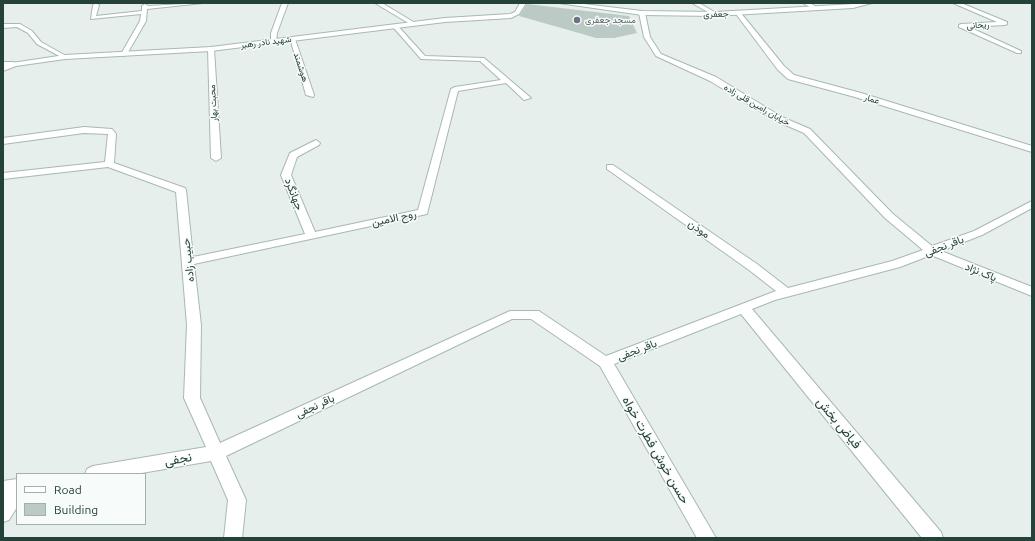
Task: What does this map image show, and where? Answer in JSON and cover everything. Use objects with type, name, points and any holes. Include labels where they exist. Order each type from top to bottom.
[{"type":"street","points":[[96,5],[93,18],[145,8],[200,3]]},
{"type":"street","points":[[273,42],[274,33],[285,3]]},
{"type":"street","points":[[378,3],[412,23]]},
{"type":"street","name":"شهید نادر رهبر","points":[[3,69],[14,64],[65,57],[211,49],[412,23],[511,16],[517,13],[524,3]]},
{"type":"street","name":"جعفری","points":[[562,3],[642,13],[715,14],[853,6],[869,3]]},
{"type":"street","points":[[695,3],[715,14]]},
{"type":"street","points":[[806,3],[815,8]]},
{"type":"street","name":"ریحانی","points":[[956,3],[1005,23],[961,26],[1020,52]]},
{"type":"street","points":[[124,54],[143,21],[145,8]]},
{"type":"street","name":"خیابان رامین قلی زاده","points":[[642,13],[647,38],[658,56],[713,79],[779,119],[807,131],[889,216],[931,251]]},
{"type":"street","name":"عمار","points":[[738,13],[781,68],[792,77],[858,95],[1032,149]]},
{"type":"street","points":[[3,26],[18,25],[30,32],[39,43],[65,57]]},
{"type":"street","points":[[395,26],[423,58],[482,59],[527,98]]},
{"type":"street","name":"هوشمند","points":[[292,39],[310,95]]},
{"type":"street","name":"محبت بهار","points":[[211,49],[216,158]]},
{"type":"street","points":[[3,64],[14,64]]},
{"type":"street","name":"روح الامین","points":[[188,262],[423,212],[455,88],[507,82]]},
{"type":"street","points":[[3,141],[84,130],[109,131],[112,134],[108,164],[3,176]]},
{"type":"street","name":"جهانگرد","points":[[310,235],[286,175],[293,156],[316,143]]},
{"type":"street","name":"حبیب زاده","points":[[108,164],[181,190],[194,325],[192,398],[237,500],[233,538]]},
{"type":"street","name":"موذن","points":[[610,167],[753,267],[786,293]]},
{"type":"street","name":"باقر نجفی","points":[[216,453],[510,315],[534,314],[605,362],[786,293],[896,264],[978,233],[1032,204]]},
{"type":"street","name":"پاک نژاد","points":[[931,251],[1032,292]]},
{"type":"street","name":"فیاض بخش","points":[[744,308],[934,538]]},
{"type":"street","name":"حسن خوش فطرت خواه","points":[[605,362],[707,538]]},
{"type":"street","name":"نجفی","points":[[99,473],[216,453]]},
{"type":"street","points":[[3,489],[16,487]]},
{"type":"street","points":[[3,514],[16,493]]},
{"type":"building","name":"مسجد جعفری","points":[[527,4],[629,16],[637,33],[614,38],[596,38],[519,16]]},
{"type":"place","name":"مسجد جعفری","points":[[577,20]]}]
